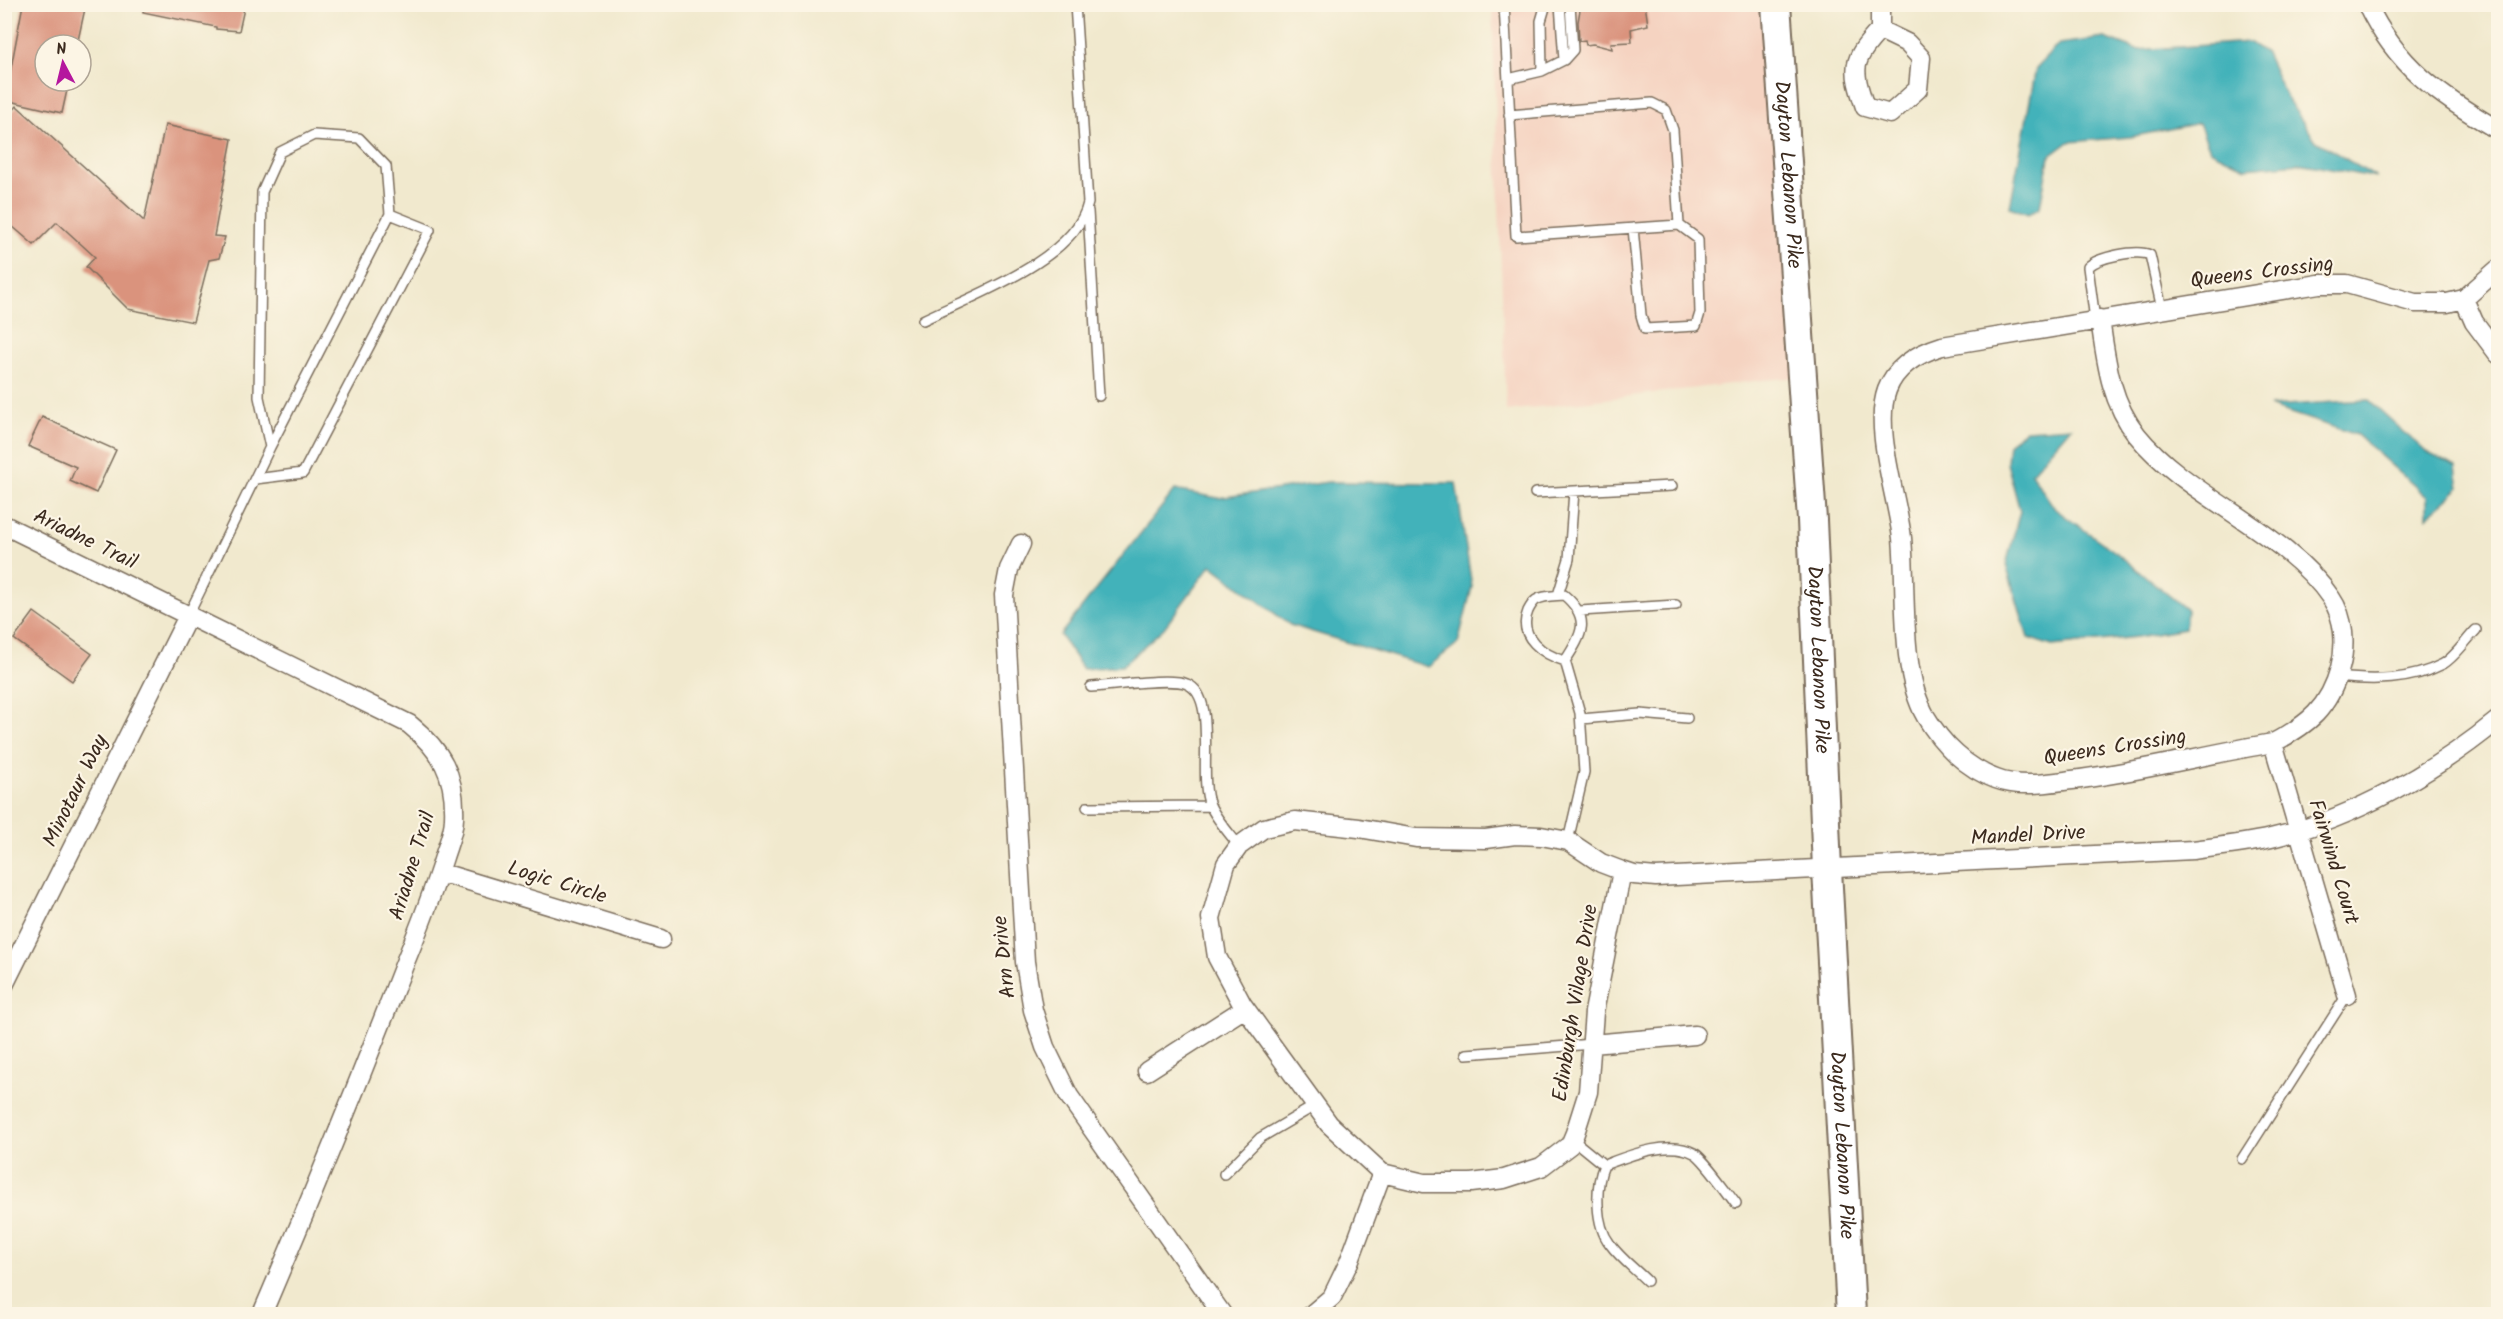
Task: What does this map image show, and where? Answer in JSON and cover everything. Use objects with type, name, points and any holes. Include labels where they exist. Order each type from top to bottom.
[{"type":"main road","name":"Dayton Lebanon Pike","points":[[1776,4],[1812,520],[1827,869],[1851,1314]]},
{"type":"street","points":[[1880,4],[1880,30],[1862,48],[1854,76],[1865,107],[1890,114],[1918,89],[1921,58],[1907,43],[1880,30]]},
{"type":"street","points":[[2367,4],[2395,51],[2414,73],[2463,110],[2499,130]]},
{"type":"street","points":[[2499,269],[2464,299],[2474,322],[2499,354]]},
{"type":"street","name":"Queens Crossing","points":[[2097,320],[2109,375],[2128,423],[2167,465],[2292,556],[2313,576],[2332,599],[2340,617],[2344,636],[2343,656],[2330,697],[2318,713],[2296,731],[2273,743],[2096,778],[2051,783],[2011,784],[1977,771],[1960,758],[1943,741],[1926,717],[1917,696],[1911,674],[1902,538],[1883,429],[1882,409],[1887,388],[1897,372],[1910,360],[1925,351],[1942,346],[2162,309],[2319,284],[2346,284],[2415,303],[2434,304],[2464,299]]},
{"type":"street","name":"Ariadne Trail","points":[[4,525],[409,724],[430,740],[441,755],[449,775],[454,797],[453,827],[440,872],[335,1143],[262,1314]]},
{"type":"street","name":"Arn Drive","points":[[1021,544],[1009,569],[1004,595],[1025,962],[1033,1010],[1045,1047],[1069,1096],[1222,1314]]},
{"type":"street","name":"Minotaur Way","points":[[4,985],[188,616]]},
{"type":"street","name":"Mandel Drive","points":[[1538,836],[1568,842],[1601,863],[1622,871],[1634,875],[1656,877],[2193,850],[2253,841],[2300,830],[2379,797],[2469,744],[2499,720]]},
{"type":"street","name":"Fairwind Court","points":[[2273,743],[2347,995]]},
{"type":"street","name":"Edinburgh Vilage Drive","points":[[1538,836],[1515,835],[1486,839],[1416,838],[1359,828],[1295,821],[1264,828],[1239,846],[1226,864],[1211,918],[1217,957],[1245,1008],[1329,1124],[1382,1173],[1424,1183],[1471,1183],[1504,1179],[1541,1167],[1569,1144],[1588,1092],[1594,1012],[1622,871]]},
{"type":"street","name":"Logic Circle","points":[[440,872],[661,939]]},
{"type":"street","points":[[1147,1071],[1245,1008]]},
{"type":"street","points":[[1592,1044],[1695,1035]]},
{"type":"street","points":[[1312,1314],[1332,1297],[1349,1262],[1382,1173]]},
{"type":"lane","points":[[1075,4],[1099,396]]},
{"type":"lane","points":[[1504,4],[1516,236],[1633,228],[1679,225],[1698,239],[1701,313],[1696,326],[1645,328],[1641,315],[1633,228]]},
{"type":"lane","points":[[1542,71],[1541,21],[1546,4]]},
{"type":"lane","points":[[1560,4],[1564,60]]},
{"type":"lane","points":[[1508,79],[1542,71],[1564,60],[1573,50],[1570,4]]},
{"type":"lane","points":[[1509,115],[1652,104],[1666,110],[1673,130],[1679,225]]},
{"type":"lane","points":[[188,616],[270,447],[390,214],[386,166],[359,138],[314,135],[280,152],[262,192],[259,397],[270,447]]},
{"type":"lane","points":[[923,320],[1033,266],[1058,249],[1076,231],[1088,206]]},
{"type":"lane","points":[[255,478],[303,472],[430,230],[390,214]]},
{"type":"lane","points":[[2097,320],[2088,267],[2099,259],[2145,252],[2150,255],[2162,309]]},
{"type":"lane","points":[[1535,493],[1672,486]]},
{"type":"lane","points":[[1558,596],[1569,559],[1574,491]]},
{"type":"lane","points":[[1565,661],[1551,657],[1536,646],[1526,629],[1526,618],[1534,601],[1564,595],[1580,611],[1583,620],[1580,634],[1565,661],[1581,719],[1584,772],[1568,842]]},
{"type":"lane","points":[[1580,611],[1676,605]]},
{"type":"lane","points":[[2338,677],[2366,680],[2404,678],[2445,663],[2476,630]]},
{"type":"lane","points":[[1091,687],[1170,682],[1186,683],[1197,690],[1203,702],[1206,732],[1204,763],[1210,806],[1239,846]]},
{"type":"lane","points":[[1581,719],[1640,714],[1687,718]]},
{"type":"lane","points":[[1086,807],[1210,806]]},
{"type":"lane","points":[[2242,1159],[2347,995]]},
{"type":"lane","points":[[1466,1054],[1592,1044]]},
{"type":"lane","points":[[1224,1174],[1260,1138],[1316,1105]]},
{"type":"lane","points":[[1572,1140],[1604,1166]]},
{"type":"lane","points":[[1647,1281],[1608,1243],[1601,1222],[1599,1199],[1598,1178],[1604,1166],[1642,1151],[1675,1148],[1695,1153],[1736,1203]]},
{"type":"shaded area","points":[[1492,5],[1779,5],[1802,377],[1506,411]]},
{"type":"water","points":[[2105,38],[2137,50],[2249,42],[2266,53],[2286,97],[2316,141],[2377,178],[2299,163],[2246,168],[2210,150],[2199,123],[2130,137],[2069,142],[2049,157],[2040,207],[2028,214],[2010,207],[2036,68],[2059,44]]},
{"type":"water","points":[[2369,400],[2426,452],[2456,467],[2459,488],[2427,517],[2427,497],[2357,435],[2269,406]]},
{"type":"water","points":[[2071,427],[2031,473],[2055,509],[2118,554],[2187,610],[2185,629],[2137,637],[2052,646],[2028,638],[2006,565],[2020,511],[2007,463],[2009,443],[2026,430]]},
{"type":"water","points":[[1328,482],[1456,483],[1472,587],[1458,643],[1428,667],[1290,625],[1211,565],[1164,628],[1122,666],[1083,669],[1060,635],[1175,490],[1218,498]]},
{"type":"building","points":[[23,4],[86,4],[80,33],[33,33],[33,93],[66,93],[62,113],[5,100]]},
{"type":"building","points":[[144,4],[245,4],[239,31],[216,29],[216,27],[143,12]]},
{"type":"building","points":[[1581,4],[1645,4],[1648,25],[1631,29],[1632,42],[1611,43],[1612,49],[1593,44],[1586,45],[1585,40],[1579,41],[1578,22]]},
{"type":"building","points":[[17,106],[144,221],[165,125],[232,139],[214,236],[225,237],[219,258],[209,260],[193,322],[128,309],[86,267],[95,257],[57,222],[34,245],[4,219],[4,120]]},
{"type":"building","points":[[42,417],[116,450],[96,493],[70,481],[76,467],[28,446]]},
{"type":"building","points":[[34,612],[92,654],[72,681],[14,639]]}]
